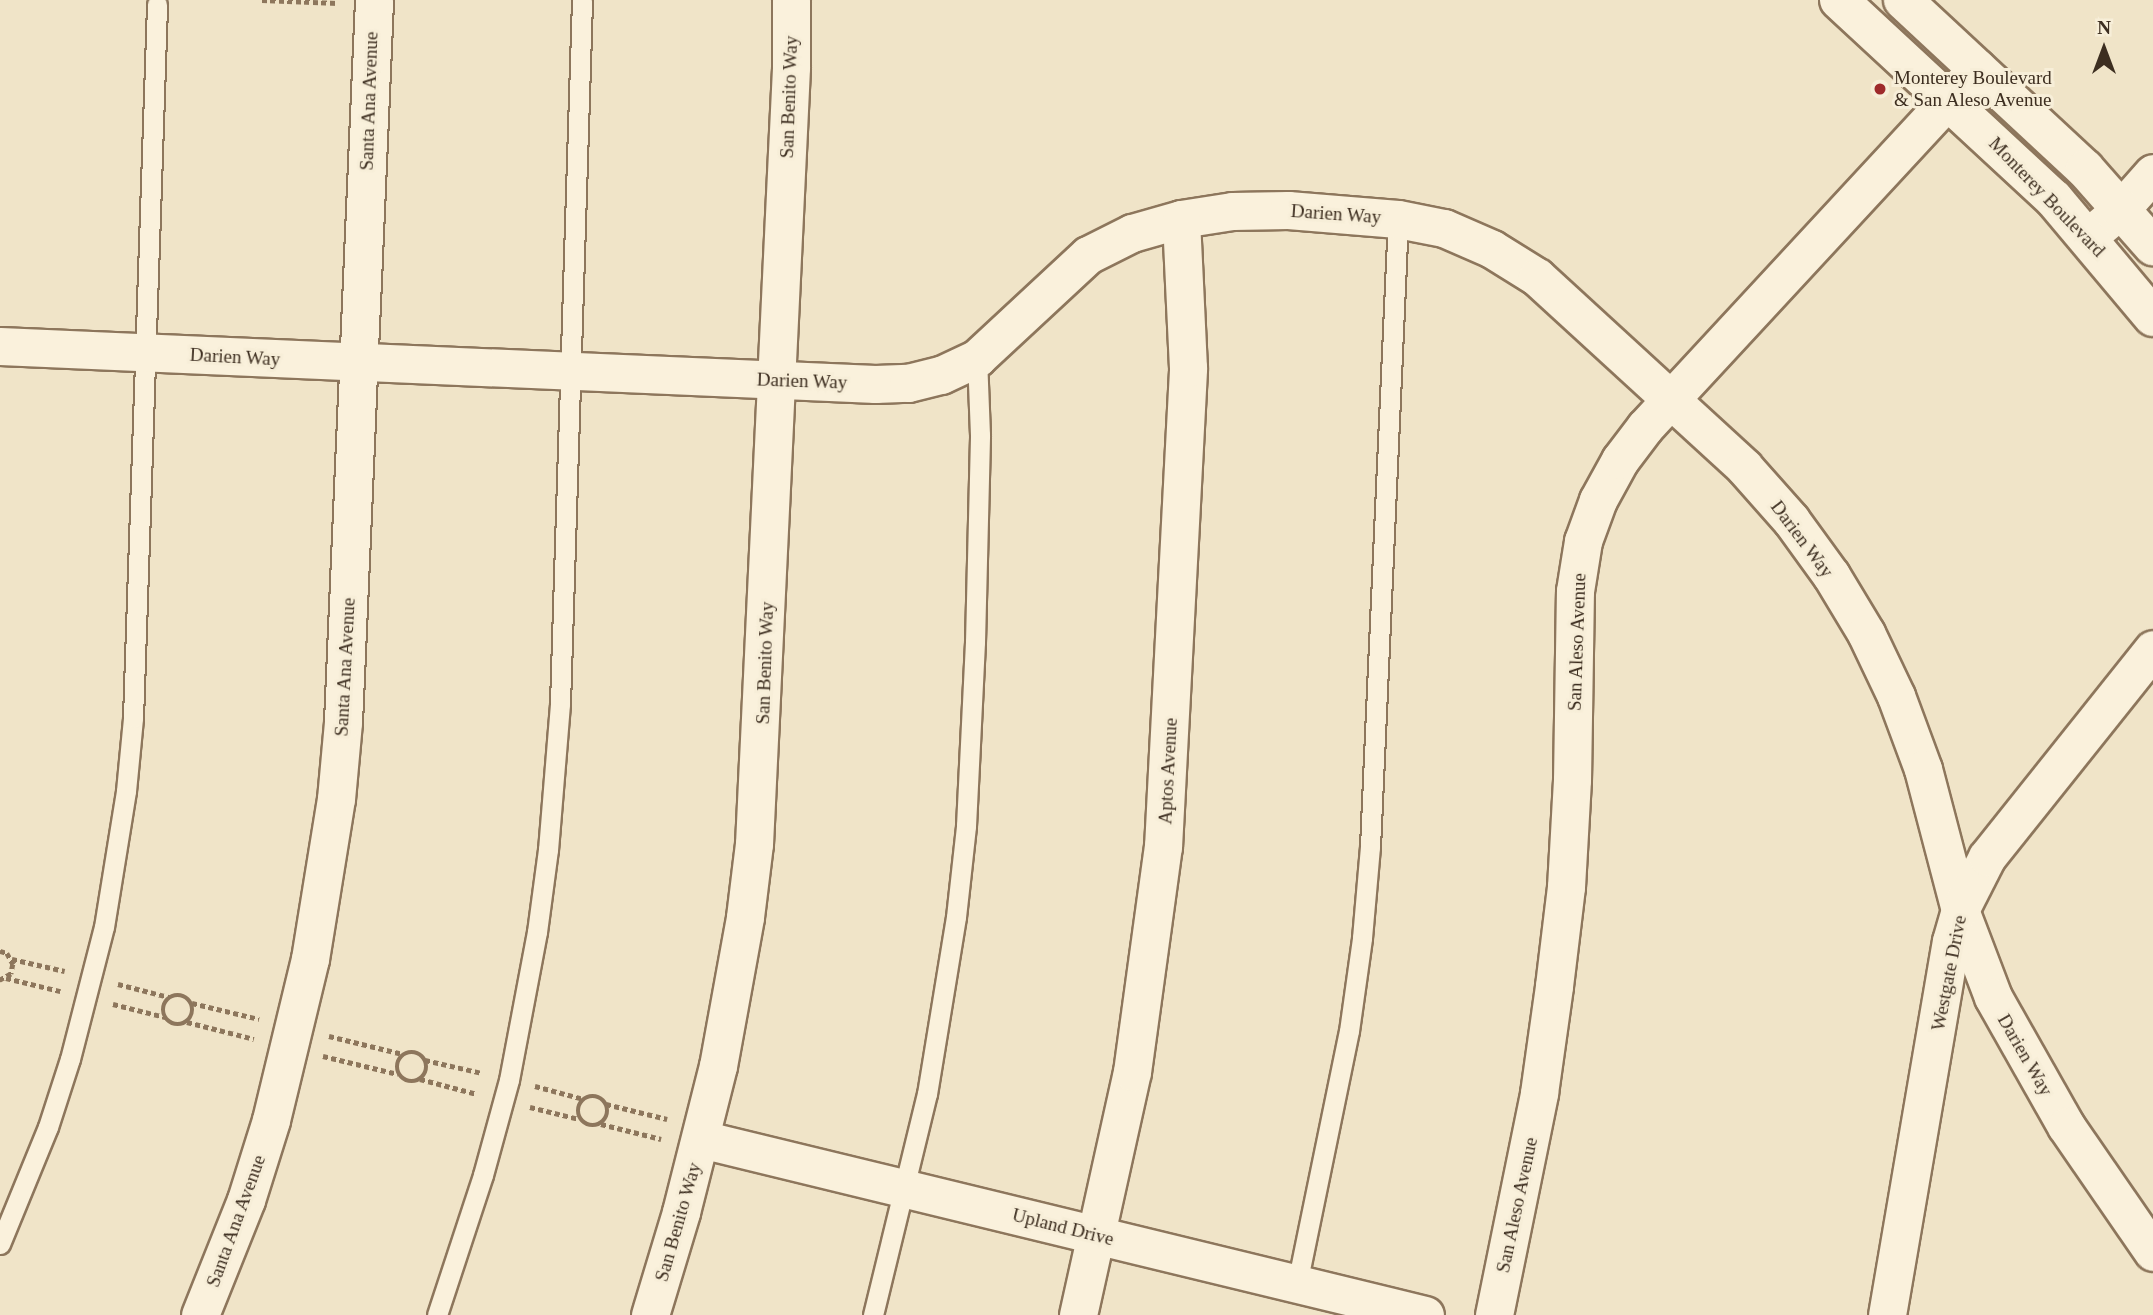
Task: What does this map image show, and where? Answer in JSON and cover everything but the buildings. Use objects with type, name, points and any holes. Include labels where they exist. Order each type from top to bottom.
[{"type":"main road","name":"Monterey Boulevard","points":[[1839,0],[2035,180],[2088,237],[2153,317]]},
{"type":"main road","points":[[1903,0],[2075,159],[2153,246]]},
{"type":"street","name":"San Benito Way","points":[[650,1315],[701,1138],[735,980],[754,844],[791,67],[791,0]]},
{"type":"street","name":"Santa Ana Avenue","points":[[200,1315],[241,1212],[271,1120],[298,1014],[325,878],[343,722],[374,2]]},
{"type":"street","name":"San Aleso Avenue","points":[[1494,1315],[1537,1106],[1554,986],[1566,873],[1572,780],[1575,591],[1583,541],[1598,500],[1620,460],[1671,398],[1977,68]]},
{"type":"street","points":[[2088,237],[2121,209],[2153,173]]},
{"type":"street","name":"Darien Way","points":[[0,346],[569,372],[908,383],[941,375],[977,358],[1088,255],[1132,233],[1181,219],[1232,211],[1287,210],[1398,219],[1444,228],[1492,248],[1536,277],[1744,467],[1791,520],[1831,575],[1866,633],[1896,696],[1923,769],[1960,910],[1993,997],[2066,1126],[2153,1252]]},
{"type":"street","name":"Aptos Avenue","points":[[1078,1315],[1132,1072],[1163,847],[1188,368],[1181,219]]},
{"type":"street","name":"Westgate Drive","points":[[1887,1315],[1951,941],[1960,910],[1987,857],[2153,649]]},
{"type":"street","name":"Upland Drive","points":[[701,1138],[1425,1315]]},
{"type":"lane","points":[[437,1315],[457,1259],[503,1100],[539,918],[555,776],[560,704],[569,372],[582,101],[582,0]]},
{"type":"lane","points":[[0,1244],[48,1127],[70,1059],[104,927],[116,860],[132,718],[157,4]]},
{"type":"lane","points":[[1297,1284],[1346,1043],[1362,938],[1370,847],[1398,219]]},
{"type":"lane","points":[[873,1315],[906,1189],[944,1003],[966,826],[980,435],[977,358]]},
{"type":"path","points":[[262,0],[374,2]]},
{"type":"path","points":[[0,951],[7,953],[13,964],[11,974],[0,980]]},
{"type":"path","points":[[182,995],[192,1003],[193,1013],[187,1022],[175,1024],[165,1017],[163,1006],[169,997],[182,995]]},
{"type":"path","points":[[415,1052],[425,1060],[426,1070],[420,1079],[408,1082],[398,1074],[397,1063],[403,1055],[415,1052]]},
{"type":"path","points":[[590,1096],[596,1096],[606,1104],[701,1138],[583,1123],[577,1113],[578,1107],[590,1096]]},
{"type":"path","points":[[601,1124],[608,1114],[606,1104]]},
{"type":"place","name":"Monterey Boulevard & San Aleso Avenue","points":[[1880,89]]}]
